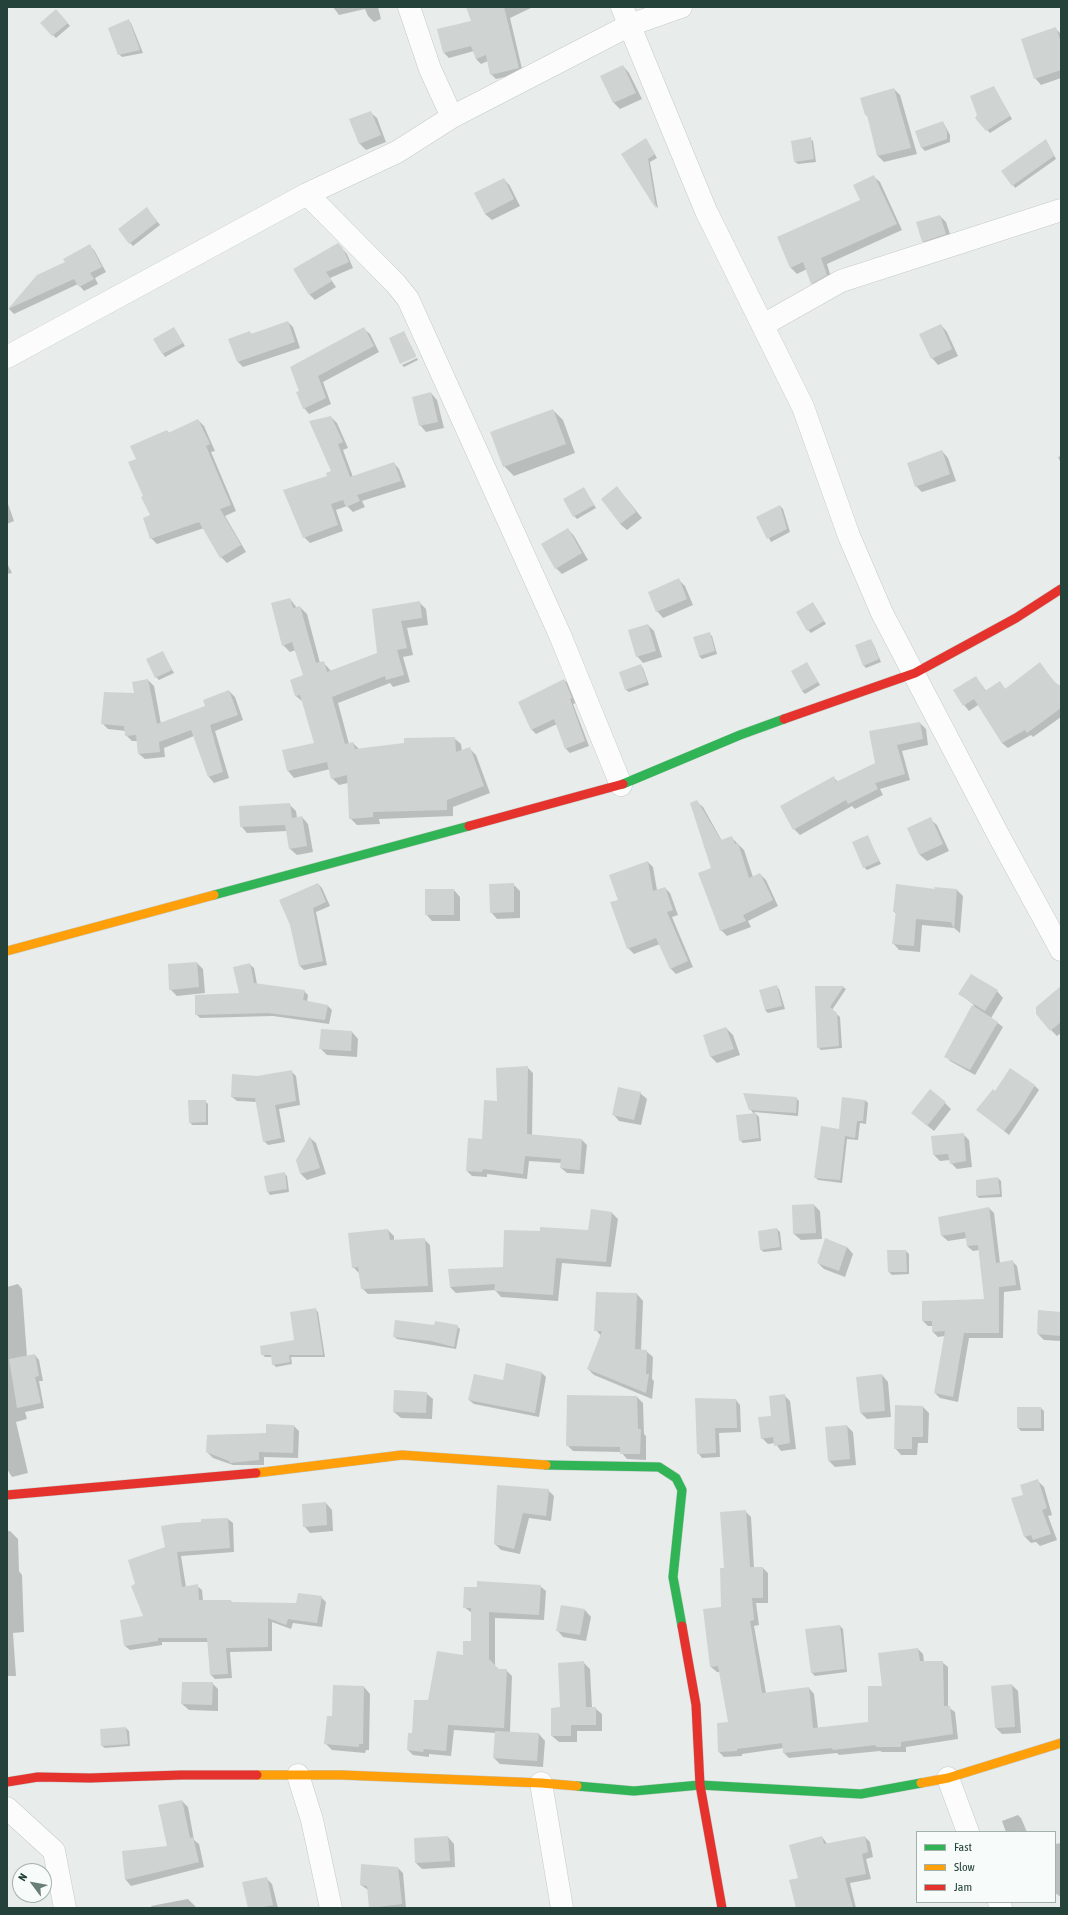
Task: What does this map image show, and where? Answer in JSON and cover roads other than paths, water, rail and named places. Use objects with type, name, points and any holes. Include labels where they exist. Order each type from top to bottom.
[{"type":"street","points":[[409,7],[430,68],[452,117]]},
{"type":"street","points":[[7,357],[307,194],[397,152],[452,117],[626,16],[681,7]]},
{"type":"street","points":[[626,16],[706,211],[802,407],[850,536],[882,613],[915,673],[1001,840],[1061,950]]},
{"type":"street","points":[[307,194],[396,284],[408,299],[560,635],[621,785]]},
{"type":"street","points":[[763,325],[841,281],[1061,210]]},
{"type":"street","points":[[7,951],[621,785],[740,735],[915,673],[1016,618],[1061,589]]},
{"type":"street","points":[[7,1495],[222,1477],[402,1456],[534,1465],[660,1467],[676,1478],[682,1490],[673,1577],[696,1705],[700,1786],[722,1908]]},
{"type":"street","points":[[7,1782],[38,1777],[90,1778],[181,1775],[342,1775],[541,1783],[634,1791],[700,1786],[862,1794],[948,1778],[1061,1743]]},
{"type":"street","points":[[298,1775],[312,1820],[331,1908]]},
{"type":"street","points":[[948,1778],[968,1831]]},
{"type":"street","points":[[541,1783],[562,1908]]},
{"type":"street","points":[[7,1808],[54,1851],[65,1908]]}]
